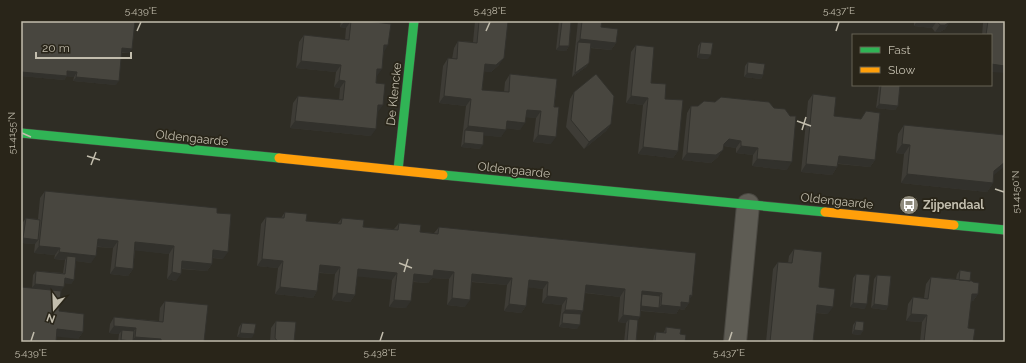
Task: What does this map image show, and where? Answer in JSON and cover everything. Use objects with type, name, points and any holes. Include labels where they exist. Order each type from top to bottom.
[{"type":"street","name":"De Klencke","points":[[398,170],[414,21]]},
{"type":"street","name":"Oldengaarde","points":[[21,133],[1005,230]]},
{"type":"street","points":[[735,342],[748,205]]},
{"type":"building","points":[[21,21],[135,21],[132,49],[122,48],[119,81],[76,77],[77,72],[67,71],[67,76],[21,72]]},
{"type":"building","points":[[351,21],[391,24],[388,45],[384,45],[382,69],[377,69],[376,83],[385,84],[383,105],[378,105],[376,129],[295,121],[298,96],[343,100],[345,81],[339,80],[341,65],[301,61],[304,35],[349,40]]},
{"type":"building","points":[[479,21],[508,21],[504,58],[496,65],[485,64],[482,90],[509,92],[510,74],[557,79],[554,107],[559,107],[556,137],[538,135],[541,111],[527,110],[525,123],[507,121],[506,130],[468,126],[471,99],[444,96],[448,58],[457,59],[458,41],[477,43]]},
{"type":"building","points":[[562,21],[571,21],[569,46],[559,46]]},
{"type":"building","points":[[582,21],[602,21],[601,27],[618,29],[616,43],[580,39]]},
{"type":"building","points":[[937,21],[950,22],[945,25],[940,25]]},
{"type":"building","points":[[988,21],[1005,21],[1005,66],[992,64],[992,34],[986,34]]},
{"type":"building","points":[[578,42],[591,43],[589,63],[575,73]]},
{"type":"building","points":[[701,42],[713,43],[711,55],[699,54]]},
{"type":"building","points":[[636,45],[654,47],[651,83],[666,84],[665,99],[683,100],[678,151],[643,147],[648,98],[631,96]]},
{"type":"building","points":[[748,62],[765,64],[763,75],[747,73]]},
{"type":"building","points":[[596,74],[614,96],[611,124],[589,142],[571,120],[574,92]]},
{"type":"building","points":[[881,86],[900,86],[898,106],[879,104]]},
{"type":"building","points":[[813,94],[836,97],[834,116],[861,119],[866,111],[880,113],[875,160],[839,156],[837,167],[806,164]]},
{"type":"building","points":[[721,97],[769,102],[774,108],[785,109],[790,116],[796,116],[792,162],[757,159],[758,148],[741,146],[741,141],[729,139],[724,144],[723,150],[716,155],[687,153],[691,106],[698,106],[704,101],[715,102]]},
{"type":"building","points":[[904,125],[1005,135],[1005,162],[994,171],[993,183],[907,174],[910,145],[902,144]]},
{"type":"building","points":[[465,130],[484,132],[483,145],[464,143]]},
{"type":"building","points":[[45,191],[217,208],[217,213],[231,214],[228,252],[213,250],[212,264],[182,261],[181,274],[172,272],[174,246],[135,242],[133,269],[115,267],[118,241],[98,239],[96,256],[59,252],[60,248],[39,246]]},
{"type":"building","points":[[285,212],[307,214],[306,221],[341,224],[342,218],[364,220],[363,227],[398,230],[399,223],[421,225],[420,232],[438,234],[439,227],[696,253],[692,296],[690,295],[689,303],[681,302],[681,307],[661,305],[662,293],[642,291],[640,317],[623,315],[625,289],[586,285],[583,311],[565,310],[567,298],[547,296],[548,282],[529,280],[526,306],[509,304],[512,278],[472,274],[470,300],[452,298],[454,272],[434,270],[433,276],[414,274],[411,301],[394,300],[397,273],[358,269],[355,295],[337,293],[340,267],[320,265],[317,291],[280,287],[283,261],[262,259],[266,217],[284,218]]},
{"type":"building","points":[[26,218],[40,220],[38,240],[23,238]]},
{"type":"building","points":[[794,249],[822,252],[819,287],[835,289],[833,307],[817,305],[813,342],[770,342],[778,262],[792,263]]},
{"type":"building","points":[[67,256],[76,257],[74,280],[65,278],[64,287],[35,284],[36,271],[65,274]]},
{"type":"building","points":[[960,270],[971,272],[970,281],[959,280]]},
{"type":"building","points":[[856,274],[870,275],[867,304],[853,303]]},
{"type":"building","points":[[877,275],[891,276],[888,306],[874,304]]},
{"type":"building","points":[[931,277],[979,283],[978,294],[972,294],[968,328],[975,329],[973,342],[924,342],[927,315],[911,314],[913,297],[928,299]]},
{"type":"building","points":[[21,287],[61,291],[59,311],[84,314],[83,332],[57,329],[56,342],[21,342]]},
{"type":"building","points":[[642,294],[660,296],[659,308],[641,306]]},
{"type":"building","points":[[165,301],[208,305],[204,342],[161,342],[161,339],[135,337],[136,328],[114,326],[114,317],[163,322]]},
{"type":"building","points":[[563,313],[581,314],[580,325],[562,323]]},
{"type":"building","points":[[629,319],[638,320],[636,342],[627,342]]},
{"type":"building","points":[[276,321],[296,322],[294,342],[278,342],[275,338]]},
{"type":"building","points":[[856,321],[864,322],[863,331],[854,330]]},
{"type":"building","points":[[242,323],[256,324],[254,334],[240,333]]},
{"type":"building","points":[[666,327],[681,329],[680,334],[686,335],[685,342],[655,342],[656,332],[666,333]]},
{"type":"building","points":[[122,330],[134,331],[133,341],[121,340]]},
{"type":"traffic: fast","points":[[398,170],[414,21]]},
{"type":"traffic: fast","points":[[21,133],[279,158]]},
{"type":"traffic: fast","points":[[443,175],[825,212]]},
{"type":"traffic: fast","points":[[954,225],[1005,230]]},
{"type":"traffic: slow","points":[[279,158],[443,175]]},
{"type":"traffic: slow","points":[[825,212],[954,225]]},
{"type":"place","name":"Zijpendaal","points":[[909,205]]}]
